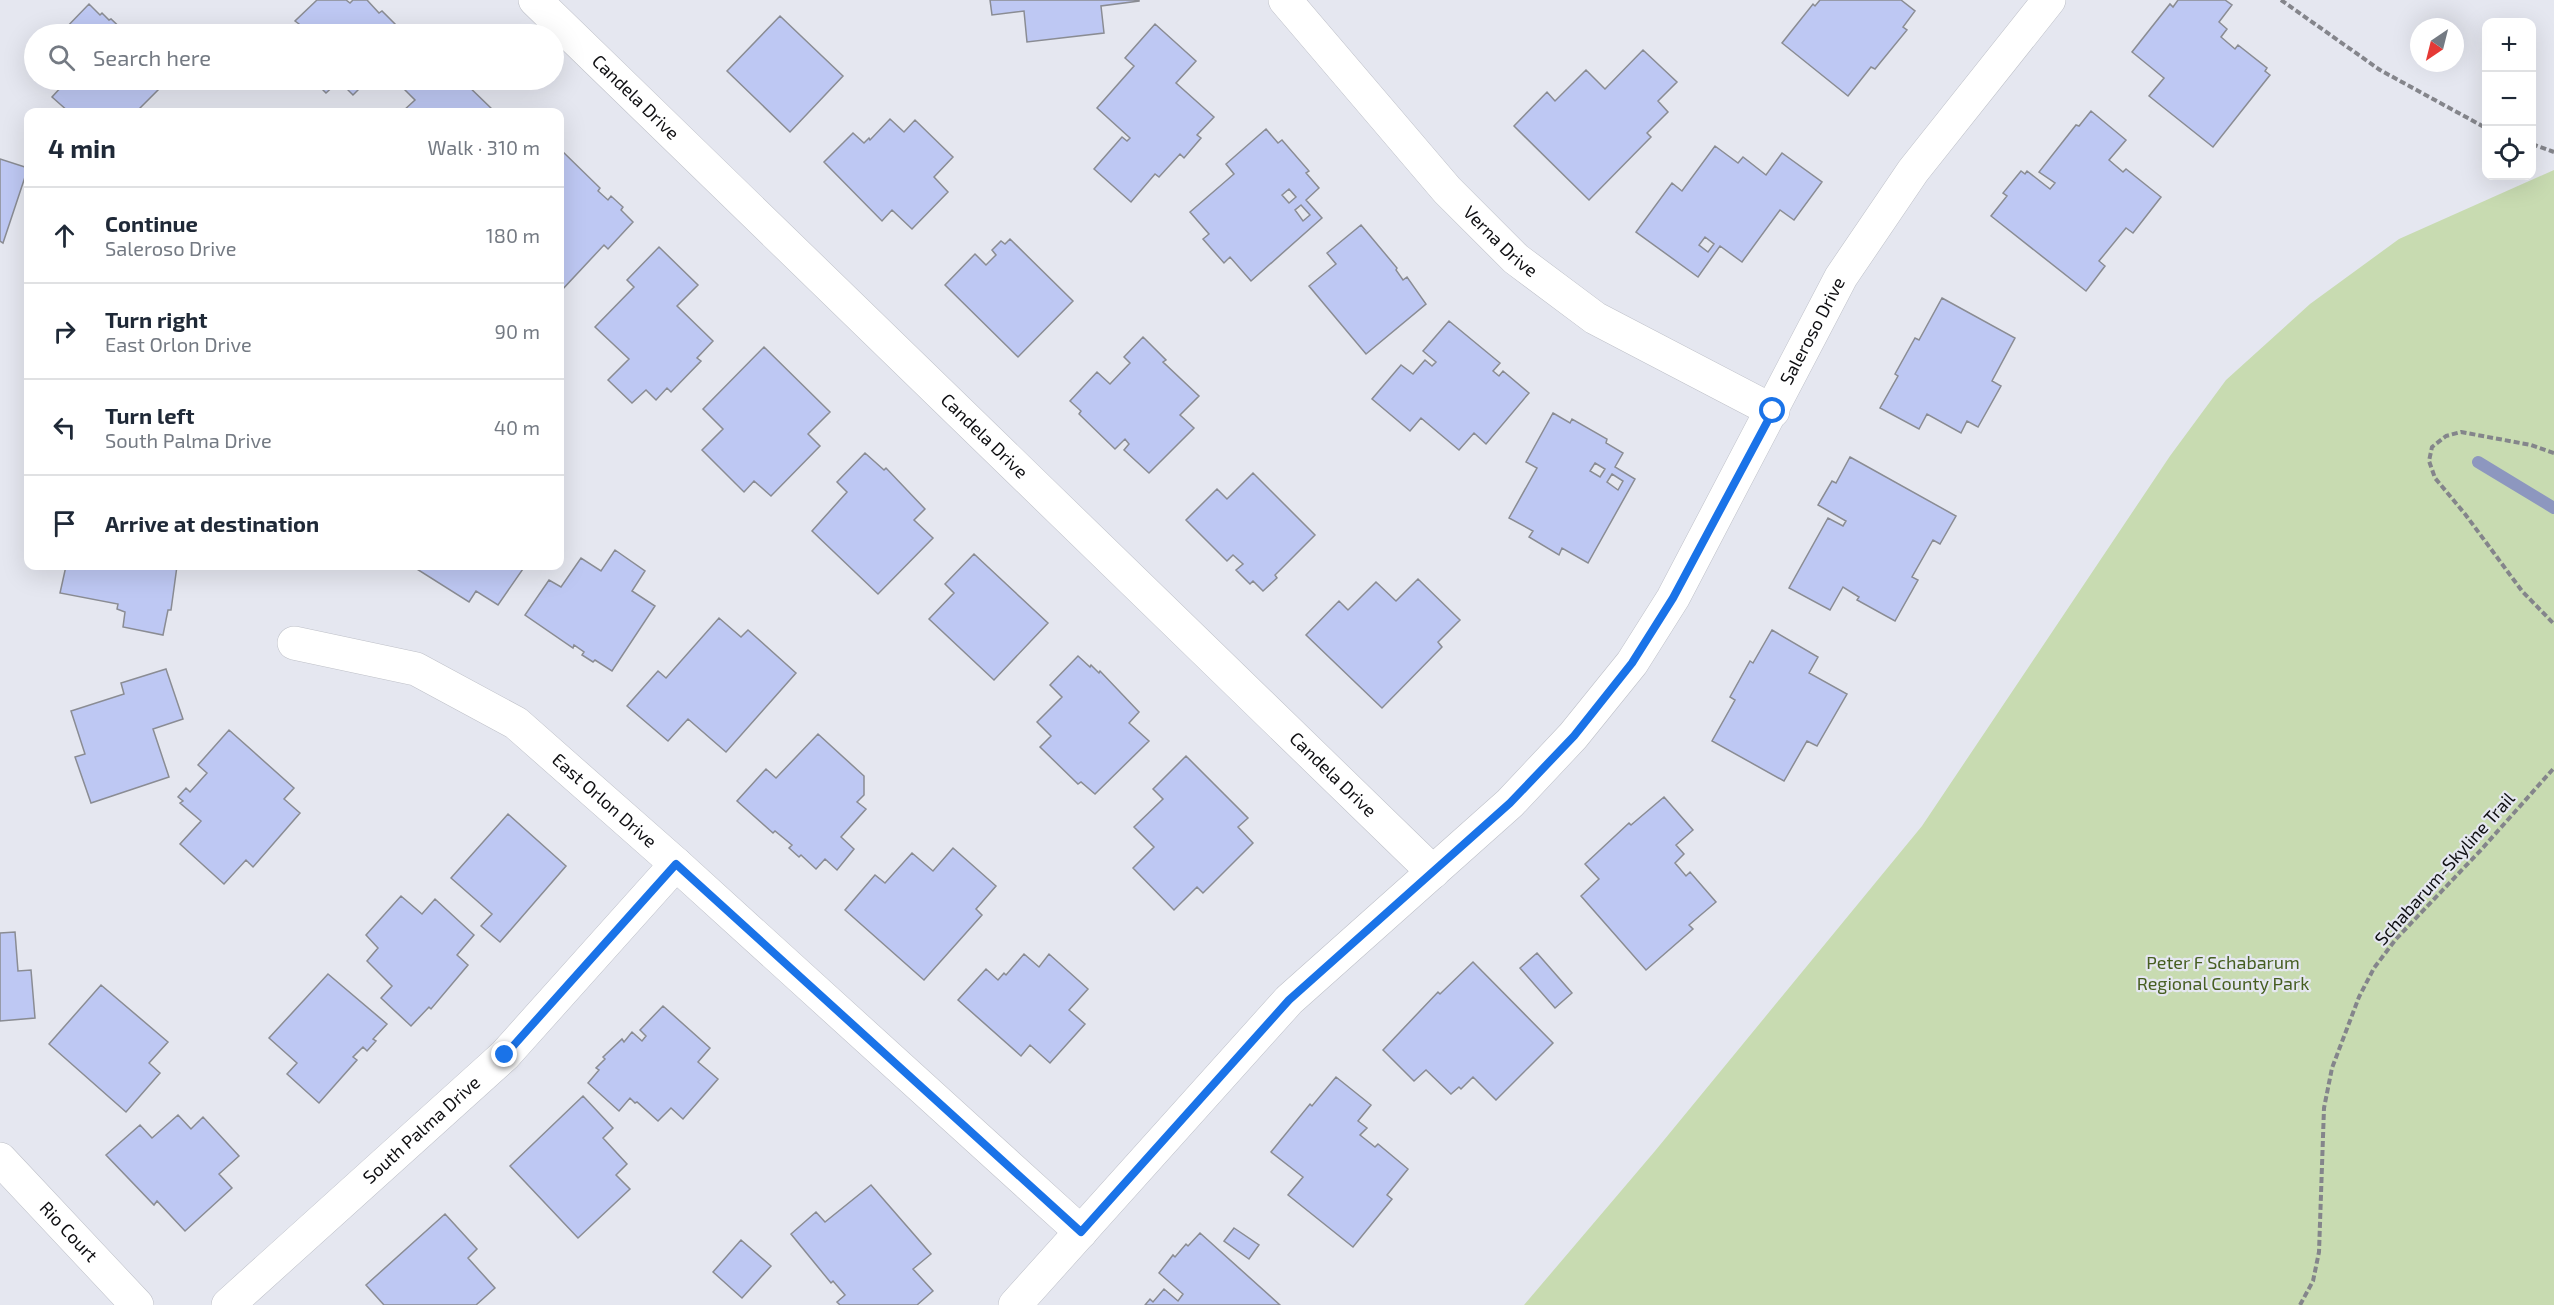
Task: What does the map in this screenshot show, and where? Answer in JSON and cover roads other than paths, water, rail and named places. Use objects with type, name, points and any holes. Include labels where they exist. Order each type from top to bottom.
[{"type":"street","name":"Candela Drive","points":[[535,0],[560,24]]},
{"type":"street","name":"Verna Drive","points":[[1285,0],[1447,190],[1516,260],[1595,318],[1773,411]]},
{"type":"street","name":"Saleroso Drive","points":[[1016,1305],[1289,1000],[1510,803],[1574,736],[1632,663],[1673,598],[1842,277],[1913,171],[2049,0]]},
{"type":"street","name":"Candela Drive","points":[[564,28],[1433,872]]},
{"type":"street","name":"East Orlon Drive","points":[[294,643],[416,669],[516,723],[676,864],[1081,1232]]},
{"type":"street","name":"South Palma Drive","points":[[228,1305],[505,1055],[676,864]]},
{"type":"street","name":"Rio Court","points":[[0,1159],[137,1305]]},
{"type":"waterway","points":[[2478,462],[2554,508]]},
{"type":"park label","name":"Peter F Schabarum Regional County Park","points":[[2223,973]]}]
